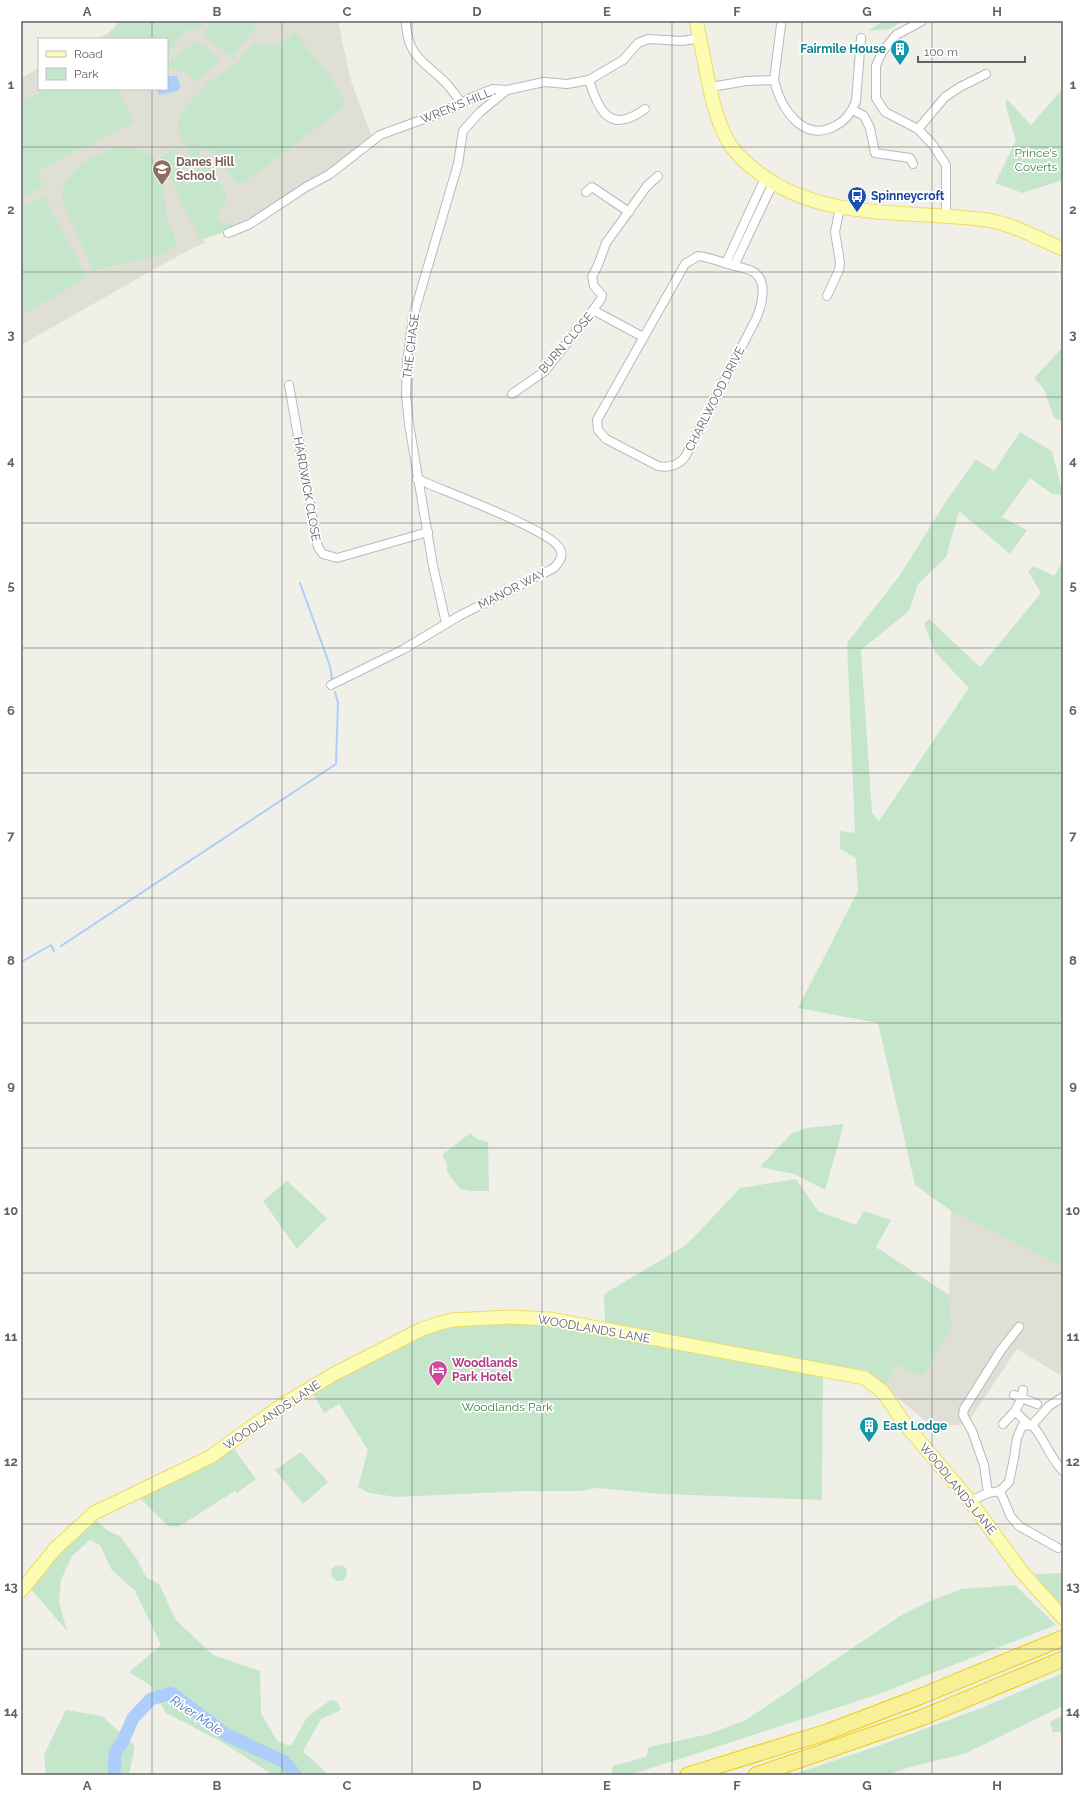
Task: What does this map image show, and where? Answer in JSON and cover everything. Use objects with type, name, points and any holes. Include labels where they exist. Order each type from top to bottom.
[{"type":"highway","points":[[688,1775],[827,1732],[919,1697],[1063,1638]]},
{"type":"highway","points":[[756,1775],[921,1718],[1063,1659]]},
{"type":"main road","points":[[696,21],[721,126],[728,141],[738,155],[769,180],[808,200],[840,207],[988,220],[1000,223],[1063,249]]},
{"type":"main road","name":"WOODLANDS LANE","points":[[21,1590],[55,1549],[94,1513],[210,1457],[282,1405],[334,1374],[422,1329],[452,1320],[510,1317],[550,1319],[865,1378],[883,1392],[905,1424],[970,1501],[1020,1569],[1063,1618]]},
{"type":"street","points":[[922,21],[896,35],[886,44],[878,60],[875,75],[876,98],[885,112],[918,129],[933,145],[946,165],[946,217]]},
{"type":"street","points":[[406,24],[410,45],[418,59],[445,82],[462,103]]},
{"type":"street","points":[[781,25],[774,80],[777,92],[786,110],[797,122],[807,128],[818,131],[830,129],[840,124],[853,110],[856,101],[862,38]]},
{"type":"street","name":"WREN'S HILL","points":[[228,233],[250,224],[300,191],[330,174],[380,135],[443,112],[493,89],[507,90],[538,82],[567,84],[589,80],[623,60],[643,40],[648,38],[682,41],[701,38]]},
{"type":"street","points":[[918,129],[945,97],[960,87],[986,74]]},
{"type":"street","points":[[589,80],[598,104],[610,118],[618,120],[630,119],[646,109]]},
{"type":"street","points":[[711,87],[746,81],[774,80]]},
{"type":"street","name":"THE CHASE","points":[[446,623],[433,566],[428,532],[417,479],[406,395],[407,362],[413,317],[458,164],[463,131],[480,112],[507,90]]},
{"type":"street","points":[[853,110],[864,116],[870,128],[875,153],[910,158],[913,164]]},
{"type":"street","points":[[593,310],[601,299],[602,295],[594,286],[592,277],[606,243],[647,186],[658,176]]},
{"type":"street","points":[[730,264],[769,180]]},
{"type":"street","points":[[586,192],[592,187],[629,212]]},
{"type":"street","points":[[827,296],[839,270],[840,262],[836,232],[840,207]]},
{"type":"street","name":"CHARLWOOD DRIVE","points":[[698,256],[730,264],[752,272],[760,280],[762,287],[761,307],[685,457],[682,461],[671,466],[658,466],[606,439],[598,430],[597,425],[599,415],[685,264],[698,256]]},
{"type":"street","name":"BURN CLOSE","points":[[512,394],[545,371],[593,310],[643,338]]},
{"type":"street","name":"HARDWICK CLOSE","points":[[289,385],[316,538],[318,547],[323,554],[337,558],[428,532]]},
{"type":"street","name":"MANOR WAY","points":[[331,685],[404,649],[433,633],[446,623],[554,568],[560,560],[562,553],[560,547],[548,537],[533,529],[417,479]]},
{"type":"street","points":[[988,1493],[984,1465],[972,1431],[963,1415],[964,1409],[1001,1350],[1019,1327]]},
{"type":"street","points":[[1003,1424],[1015,1411],[1020,1394],[1037,1404]]},
{"type":"street","points":[[970,1501],[988,1493],[1000,1491],[1009,1482],[1017,1438],[1022,1426],[1030,1425],[1049,1406],[1063,1397]]},
{"type":"street","points":[[1015,1411],[1036,1430],[1053,1461],[1063,1471]]},
{"type":"street","points":[[1000,1491],[1011,1517],[1018,1526],[1058,1548]]},
{"type":"shaded area","name":"Danes Hill School","points":[[120,21],[338,21],[351,81],[372,137],[323,174],[246,224],[204,239],[205,243],[160,266],[21,345],[21,78],[38,69],[38,90],[168,90],[168,38],[99,38],[109,33]]},
{"type":"shaded area","points":[[951,1211],[1063,1268],[1063,1370],[1060,1375],[1017,1349],[971,1418],[959,1425],[938,1426],[927,1422],[886,1388],[896,1365],[952,1326],[949,1295]]},
{"type":"green space","points":[[120,21],[205,21],[198,30],[188,29],[168,54],[168,38],[112,38],[109,33]]},
{"type":"green space","points":[[213,21],[249,21],[256,26],[232,58],[202,35]]},
{"type":"green space","points":[[883,21],[903,21],[890,29],[868,31]]},
{"type":"green space","points":[[295,32],[336,85],[346,106],[240,186],[208,149],[198,149],[200,158],[209,166],[227,194],[227,199],[217,216],[222,223],[235,223],[237,227],[204,239],[199,239],[199,236],[161,157],[175,149],[176,159],[186,184],[194,182],[199,176],[179,132],[178,120],[186,107],[209,82],[239,61],[252,43],[276,46]]},
{"type":"green space","points":[[195,42],[206,46],[219,59],[198,83],[184,73],[168,69],[172,60]]},
{"type":"green space","name":"Prince's Coverts","points":[[1063,88],[1063,180],[1022,193],[995,183],[1016,141],[1006,107],[1006,98],[1031,125]]},
{"type":"green space","points":[[45,90],[118,90],[134,122],[38,171],[43,186],[21,197],[21,102]]},
{"type":"green space","points":[[130,147],[152,155],[162,178],[167,219],[177,245],[160,255],[93,271],[61,198],[65,181],[82,163],[112,148]]},
{"type":"green space","points":[[44,196],[87,278],[21,315],[21,207]]},
{"type":"green space","points":[[1063,344],[1063,421],[1054,418],[1044,389],[1034,378],[1062,348]]},
{"type":"green space","points":[[1020,432],[1052,451],[1063,495],[1052,494],[1030,478],[1002,517],[1027,530],[1010,554],[959,511],[946,557],[918,584],[909,611],[861,650],[872,813],[879,821],[969,688],[935,652],[924,624],[929,619],[980,667],[1041,593],[1028,571],[1033,566],[1054,576],[1063,561],[1063,1268],[951,1211],[915,1185],[878,1023],[798,1008],[858,891],[856,858],[840,849],[840,831],[855,833],[847,643],[900,575],[945,503],[976,459],[994,471]]},
{"type":"green space","points":[[844,1124],[825,1190],[794,1174],[760,1167],[791,1134],[807,1128]]},
{"type":"green space","points":[[470,1133],[477,1139],[488,1142],[489,1191],[471,1191],[460,1189],[447,1172],[447,1164],[442,1155]]},
{"type":"green space","points":[[796,1179],[818,1211],[856,1225],[864,1211],[891,1220],[876,1247],[949,1295],[952,1326],[924,1376],[896,1365],[886,1388],[867,1370],[826,1366],[605,1326],[604,1294],[683,1247],[740,1188]]},
{"type":"green space","points":[[287,1181],[327,1218],[297,1249],[263,1201]]},
{"type":"green space","name":"Woodlands Park","points":[[505,1322],[558,1325],[823,1373],[822,1500],[661,1494],[596,1488],[580,1491],[524,1491],[396,1497],[369,1493],[358,1487],[368,1450],[339,1404],[324,1413],[312,1392],[428,1332],[448,1327]]},
{"type":"green space","points":[[232,1446],[256,1479],[237,1493],[235,1491],[178,1527],[168,1526],[137,1495]]},
{"type":"green space","points":[[301,1452],[328,1482],[303,1504],[275,1470]]},
{"type":"green space","points":[[93,1518],[108,1531],[120,1536],[137,1559],[146,1577],[159,1584],[176,1620],[213,1655],[260,1671],[261,1713],[278,1742],[291,1746],[307,1717],[331,1700],[337,1701],[341,1710],[321,1719],[303,1751],[329,1775],[273,1775],[220,1741],[166,1713],[150,1685],[129,1672],[161,1645],[135,1591],[111,1569],[100,1545],[90,1540],[72,1556],[61,1580],[59,1602],[67,1631],[30,1588],[79,1528]]},
{"type":"green space","points":[[336,1565],[342,1565],[347,1570],[345,1579],[342,1581],[336,1581],[331,1576],[331,1570]]},
{"type":"green space","points":[[1063,1573],[1063,1609],[1034,1574]]},
{"type":"green space","points":[[1015,1585],[1056,1625],[876,1695],[630,1775],[611,1775],[613,1766],[646,1757],[649,1747],[709,1734],[746,1720],[903,1614],[930,1601],[962,1589]]},
{"type":"green space","points":[[1063,1673],[1063,1706],[964,1754],[910,1767],[887,1775],[791,1775],[878,1746],[984,1707]]},
{"type":"green space","points":[[66,1710],[102,1716],[135,1746],[129,1775],[46,1775],[44,1755]]},
{"type":"green space","points":[[1063,1715],[1063,1732],[1053,1732],[1050,1722]]},
{"type":"water","points":[[168,76],[177,76],[180,86],[178,91],[159,95],[156,90],[168,90]]},
{"type":"waterway","points":[[300,583],[330,666],[332,679]]},
{"type":"waterway","points":[[61,946],[336,764],[338,703],[335,692]]},
{"type":"waterway","points":[[21,962],[51,945],[54,951]]},
{"type":"waterway","name":"River Mole","points":[[114,1775],[115,1753],[123,1741],[133,1718],[151,1699],[171,1693],[227,1735],[285,1762],[295,1775]]},
{"type":"place","name":"Fairmile House","points":[[900,66]]},
{"type":"place","name":"Danes Hill School","points":[[162,186]]},
{"type":"place","name":"Spinneycroft","points":[[857,213]]},
{"type":"place","name":"Woodlands Park Hotel","points":[[438,1387]]},
{"type":"place","name":"East Lodge","points":[[869,1443]]}]
